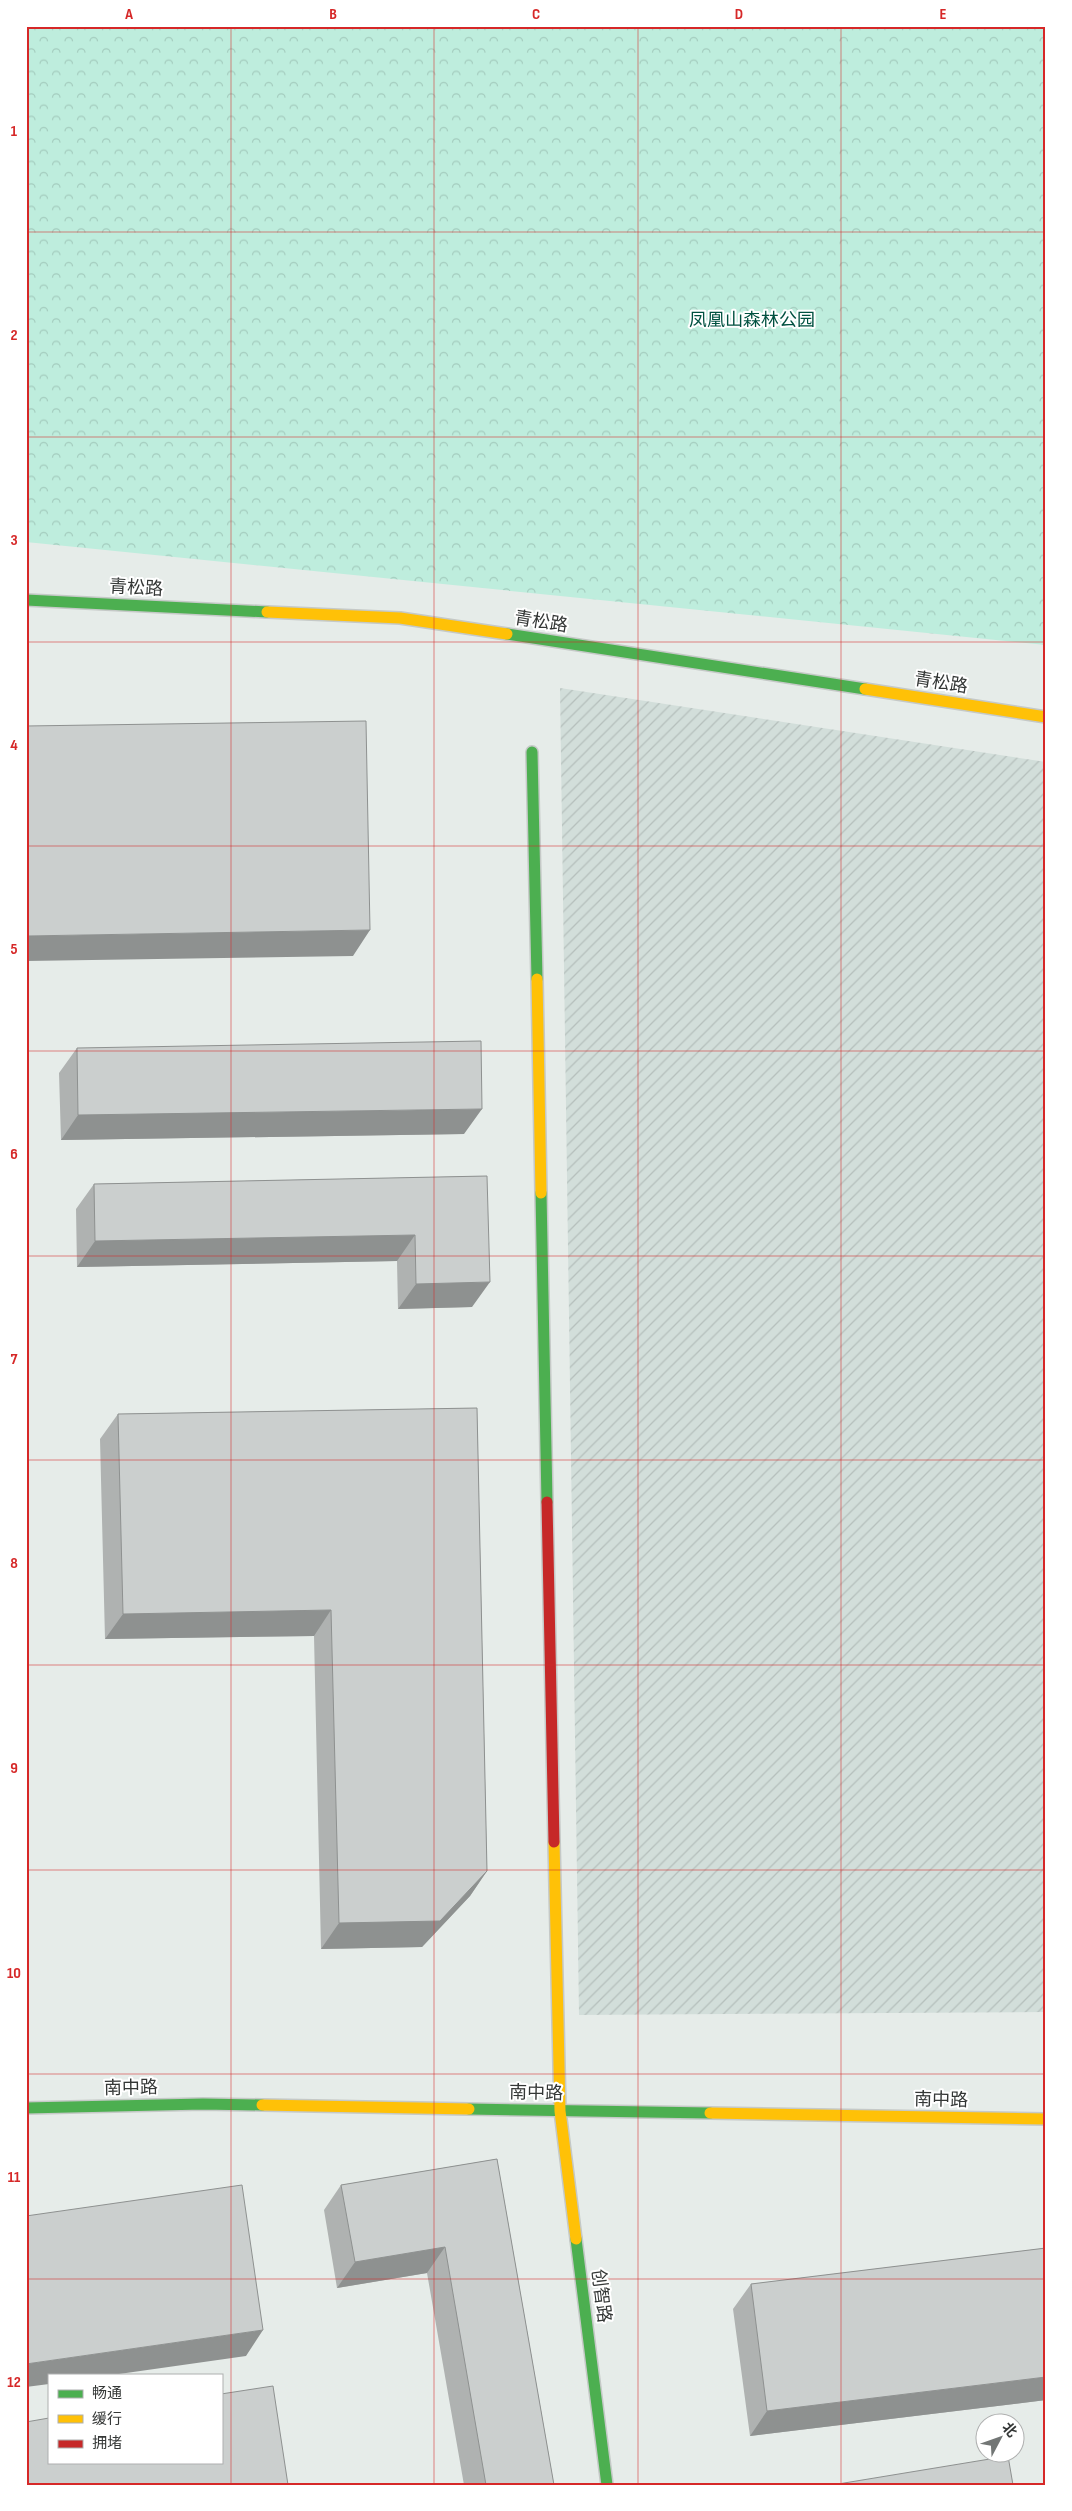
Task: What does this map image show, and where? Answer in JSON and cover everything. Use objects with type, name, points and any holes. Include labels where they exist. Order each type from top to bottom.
[{"type":"street","name":"青松路","points":[[26,600],[400,618],[1046,717]]},
{"type":"street","name":"创智路","points":[[532,752],[560,2111],[607,2485]]},
{"type":"street","name":"南中路","points":[[26,2108],[203,2104],[1046,2119]]},
{"type":"shaded area","points":[[560,688],[1046,762],[1046,2012],[579,2015]]},
{"type":"green space","name":"凤凰山森林公园","points":[[26,26],[1046,26],[1046,645],[26,542]]},
{"type":"building","points":[[366,721],[370,930],[26,936],[26,726]]},
{"type":"building","points":[[481,1041],[482,1109],[78,1115],[77,1048]]},
{"type":"building","points":[[487,1176],[490,1282],[416,1284],[415,1235],[95,1241],[94,1184]]},
{"type":"building","points":[[477,1408],[487,1871],[440,1921],[339,1923],[331,1610],[123,1614],[118,1414]]},
{"type":"building","points":[[497,2159],[554,2485],[486,2485],[445,2247],[355,2262],[341,2185]]},
{"type":"building","points":[[242,2185],[263,2330],[26,2364],[26,2216]]},
{"type":"building","points":[[1046,2248],[1046,2377],[767,2411],[751,2284]]},
{"type":"building","points":[[273,2386],[288,2485],[26,2485],[26,2422],[48,2418],[48,2464],[222,2464],[222,2394]]},
{"type":"building","points":[[974,2462],[974,2464],[1009,2464],[1013,2485],[832,2485]]},
{"type":"traffic: fast","points":[[26,600],[267,612]]},
{"type":"traffic: fast","points":[[507,634],[865,689]]},
{"type":"traffic: fast","points":[[532,752],[537,979]]},
{"type":"traffic: fast","points":[[541,1193],[547,1502]]},
{"type":"traffic: fast","points":[[26,2108],[203,2104],[262,2105]]},
{"type":"traffic: fast","points":[[469,2109],[710,2113]]},
{"type":"traffic: fast","points":[[576,2239],[607,2485]]},
{"type":"traffic: slow","points":[[267,612],[400,618],[507,634]]},
{"type":"traffic: slow","points":[[865,689],[1046,717]]},
{"type":"traffic: slow","points":[[537,979],[541,1193]]},
{"type":"traffic: slow","points":[[554,1842],[560,2111],[576,2239]]},
{"type":"traffic: slow","points":[[262,2105],[469,2109]]},
{"type":"traffic: slow","points":[[710,2113],[1046,2119]]},
{"type":"traffic: jam","points":[[547,1502],[554,1842]]}]
